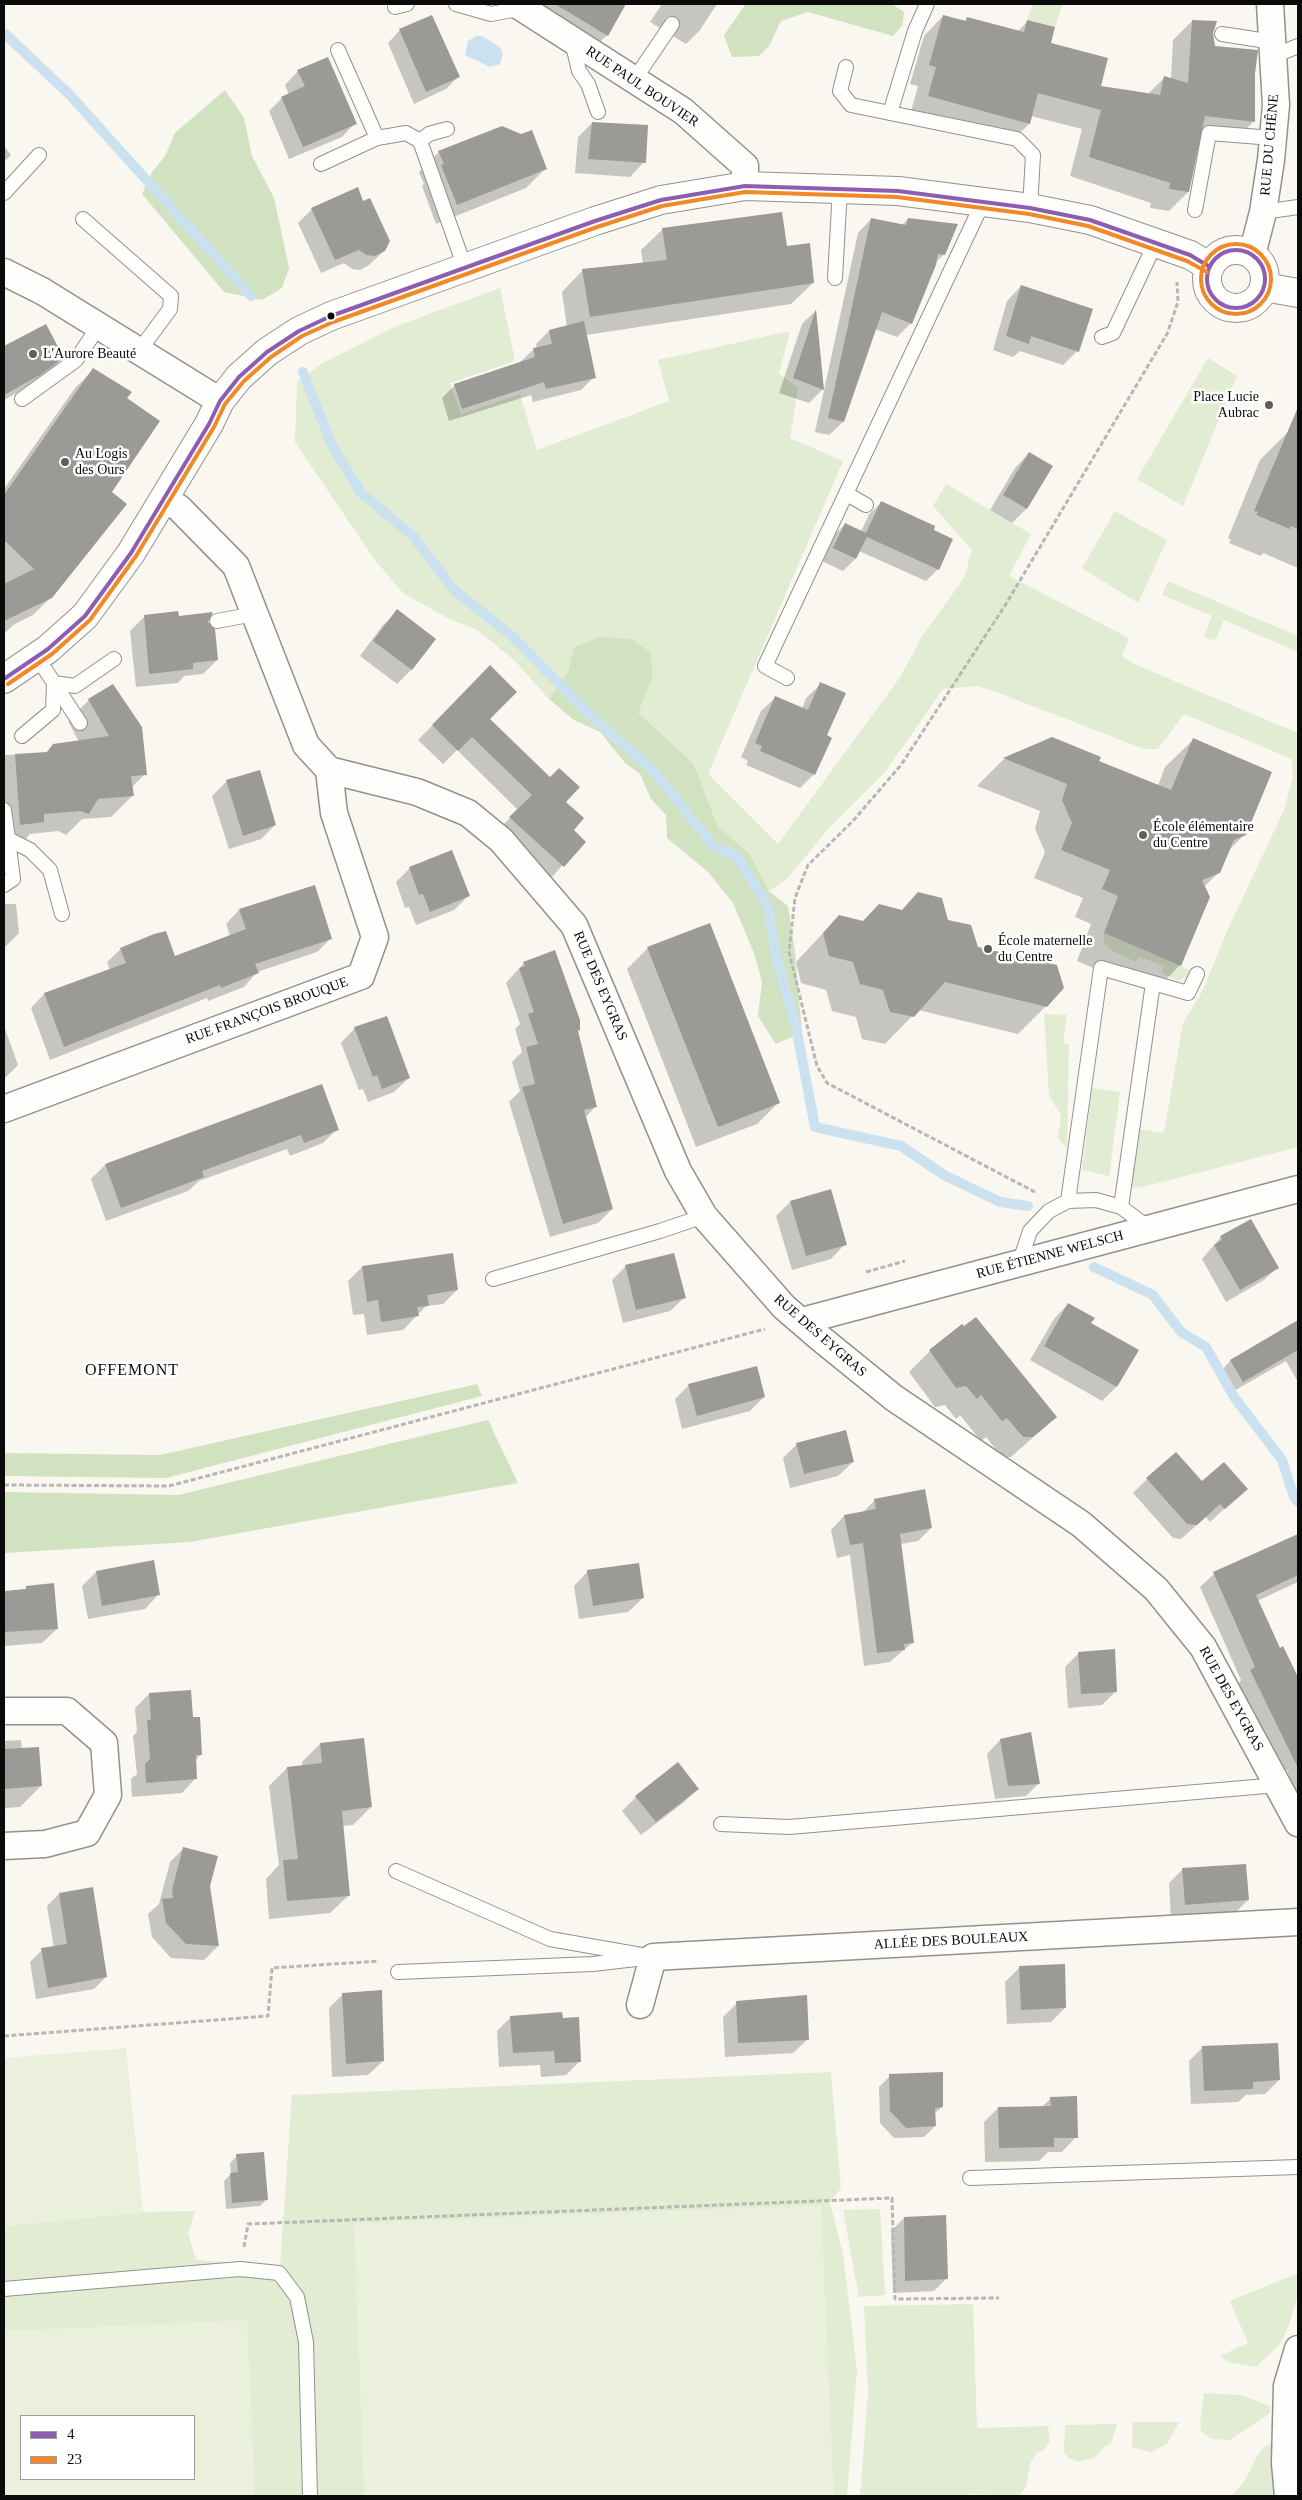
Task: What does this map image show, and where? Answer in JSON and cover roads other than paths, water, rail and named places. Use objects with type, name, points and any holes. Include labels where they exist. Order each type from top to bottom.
[{"type":"street","name":"RUE DU CHÊNE","points":[[1252,255],[1264,212],[1282,48],[1270,4]]},
{"type":"street","name":"RUE PAUL BOUVIER","points":[[519,6],[683,111],[745,166],[745,186]]},
{"type":"street","points":[[4,679],[37,657],[85,616],[131,553],[220,401],[239,377],[267,352],[299,331],[331,316],[661,200],[745,186],[898,191],[1030,208],[1090,220],[1190,255],[1210,267]]},
{"type":"street","points":[[1236,250],[1252,255],[1263,269],[1264,287],[1254,302],[1246,306],[1229,307],[1220,303],[1210,291],[1207,275],[1210,267],[1220,254],[1228,251],[1236,250]]},
{"type":"street","points":[[4,272],[42,291],[220,401]]},
{"type":"street","points":[[1264,287],[1298,293]]},
{"type":"street","points":[[164,498],[179,508],[236,566],[306,745],[329,770]]},
{"type":"street","name":"RUE FRANÇOIS BROUQUE","points":[[4,1109],[361,976],[375,937],[334,813],[329,770]]},
{"type":"street","name":"RUE DES EYGRAS","points":[[329,770],[417,792],[468,813],[502,840],[574,926],[678,1171],[704,1216],[784,1307],[894,1398],[1081,1524],[1156,1589],[1203,1647],[1298,1823]]},
{"type":"street","name":"RUE ÉTIENNE WELSCH","points":[[802,1321],[1150,1229],[1297,1193]]},
{"type":"street","points":[[4,1711],[67,1711],[104,1743],[108,1794],[87,1833],[44,1844],[4,1846]]},
{"type":"street","name":"ALLÉE DES BOULEAUX","points":[[653,1957],[1298,1922]]},
{"type":"street","points":[[640,2005],[653,1957]]},
{"type":"street","points":[[1288,2496],[1285,2462],[1287,2386],[1298,2348]]},
{"type":"lane","points":[[456,4],[491,14],[519,6]]},
{"type":"lane","points":[[890,113],[915,31],[927,4]]},
{"type":"lane","points":[[634,80],[672,24]]},
{"type":"lane","points":[[1222,34],[1282,48]]},
{"type":"lane","points":[[572,40],[579,71],[588,84],[598,112]]},
{"type":"lane","points":[[338,50],[377,138]]},
{"type":"lane","points":[[846,67],[840,91],[851,105],[1018,139],[1033,155],[1030,208]]},
{"type":"lane","points":[[420,141],[429,134],[447,128]]},
{"type":"lane","points":[[321,164],[377,138],[406,133],[420,141],[466,268]]},
{"type":"lane","points":[[1195,210],[1209,133],[1273,138]]},
{"type":"lane","points":[[4,194],[39,155]]},
{"type":"lane","points":[[835,278],[840,188]]},
{"type":"lane","points":[[787,678],[766,666],[983,202]]},
{"type":"lane","points":[[1264,212],[1298,207]]},
{"type":"lane","points":[[83,219],[171,296],[170,310],[139,351]]},
{"type":"lane","points":[[1102,337],[1113,334],[1156,242]]},
{"type":"lane","points":[[22,399],[76,360],[99,326]]},
{"type":"lane","points":[[847,494],[866,505]]},
{"type":"lane","points":[[216,620],[254,614]]},
{"type":"lane","points":[[37,657],[80,723]]},
{"type":"lane","points":[[54,683],[75,686],[114,659]]},
{"type":"lane","points":[[22,736],[53,710],[54,683]]},
{"type":"lane","points":[[4,810],[13,878],[4,885]]},
{"type":"lane","points":[[8,839],[30,850],[50,870],[62,914]]},
{"type":"lane","points":[[1068,1202],[1101,968],[1188,994],[1197,974]]},
{"type":"lane","points":[[1121,1206],[1152,983]]},
{"type":"lane","points":[[1019,1264],[1030,1231],[1049,1211],[1068,1202],[1096,1200],[1121,1206],[1150,1229]]},
{"type":"lane","points":[[493,1279],[660,1231],[704,1216]]},
{"type":"lane","points":[[721,1824],[789,1827],[1278,1785]]},
{"type":"lane","points":[[396,1871],[550,1939],[653,1957]]},
{"type":"lane","points":[[398,1972],[593,1964],[653,1957]]},
{"type":"lane","points":[[970,2178],[1298,2167]]},
{"type":"lane","points":[[4,2289],[240,2269],[279,2273],[297,2297],[306,2342],[310,2496]]},
{"type":"water","points":[[476,36],[482,36],[500,47],[503,54],[500,64],[490,67],[465,55],[468,41]]},
{"type":"waterway","points":[[4,33],[69,94],[251,296]]},
{"type":"waterway","points":[[303,372],[332,445],[361,493],[413,536],[455,591],[513,637],[593,718],[654,771],[715,848],[737,856],[768,906],[776,956],[796,1027],[815,1127],[901,1146],[944,1175],[1000,1202],[1028,1206]]},
{"type":"waterway","points":[[1094,1267],[1153,1295],[1181,1332],[1206,1347],[1234,1397],[1282,1460],[1294,1497],[1298,1502]]},
{"type":"place","name":"L'Aurore Beauté","points":[[33,354]]},
{"type":"place","name":"Place Lucie Aubrac","points":[[1269,405]]},
{"type":"place","name":"Au Logis des Ours","points":[[65,462]]},
{"type":"place","name":"École élémentaire du Centre","points":[[1143,835]]},
{"type":"place","name":"École maternelle du Centre","points":[[988,949]]},
{"type":"district","name":"OFFEMONT","points":[[132,1371]]}]
